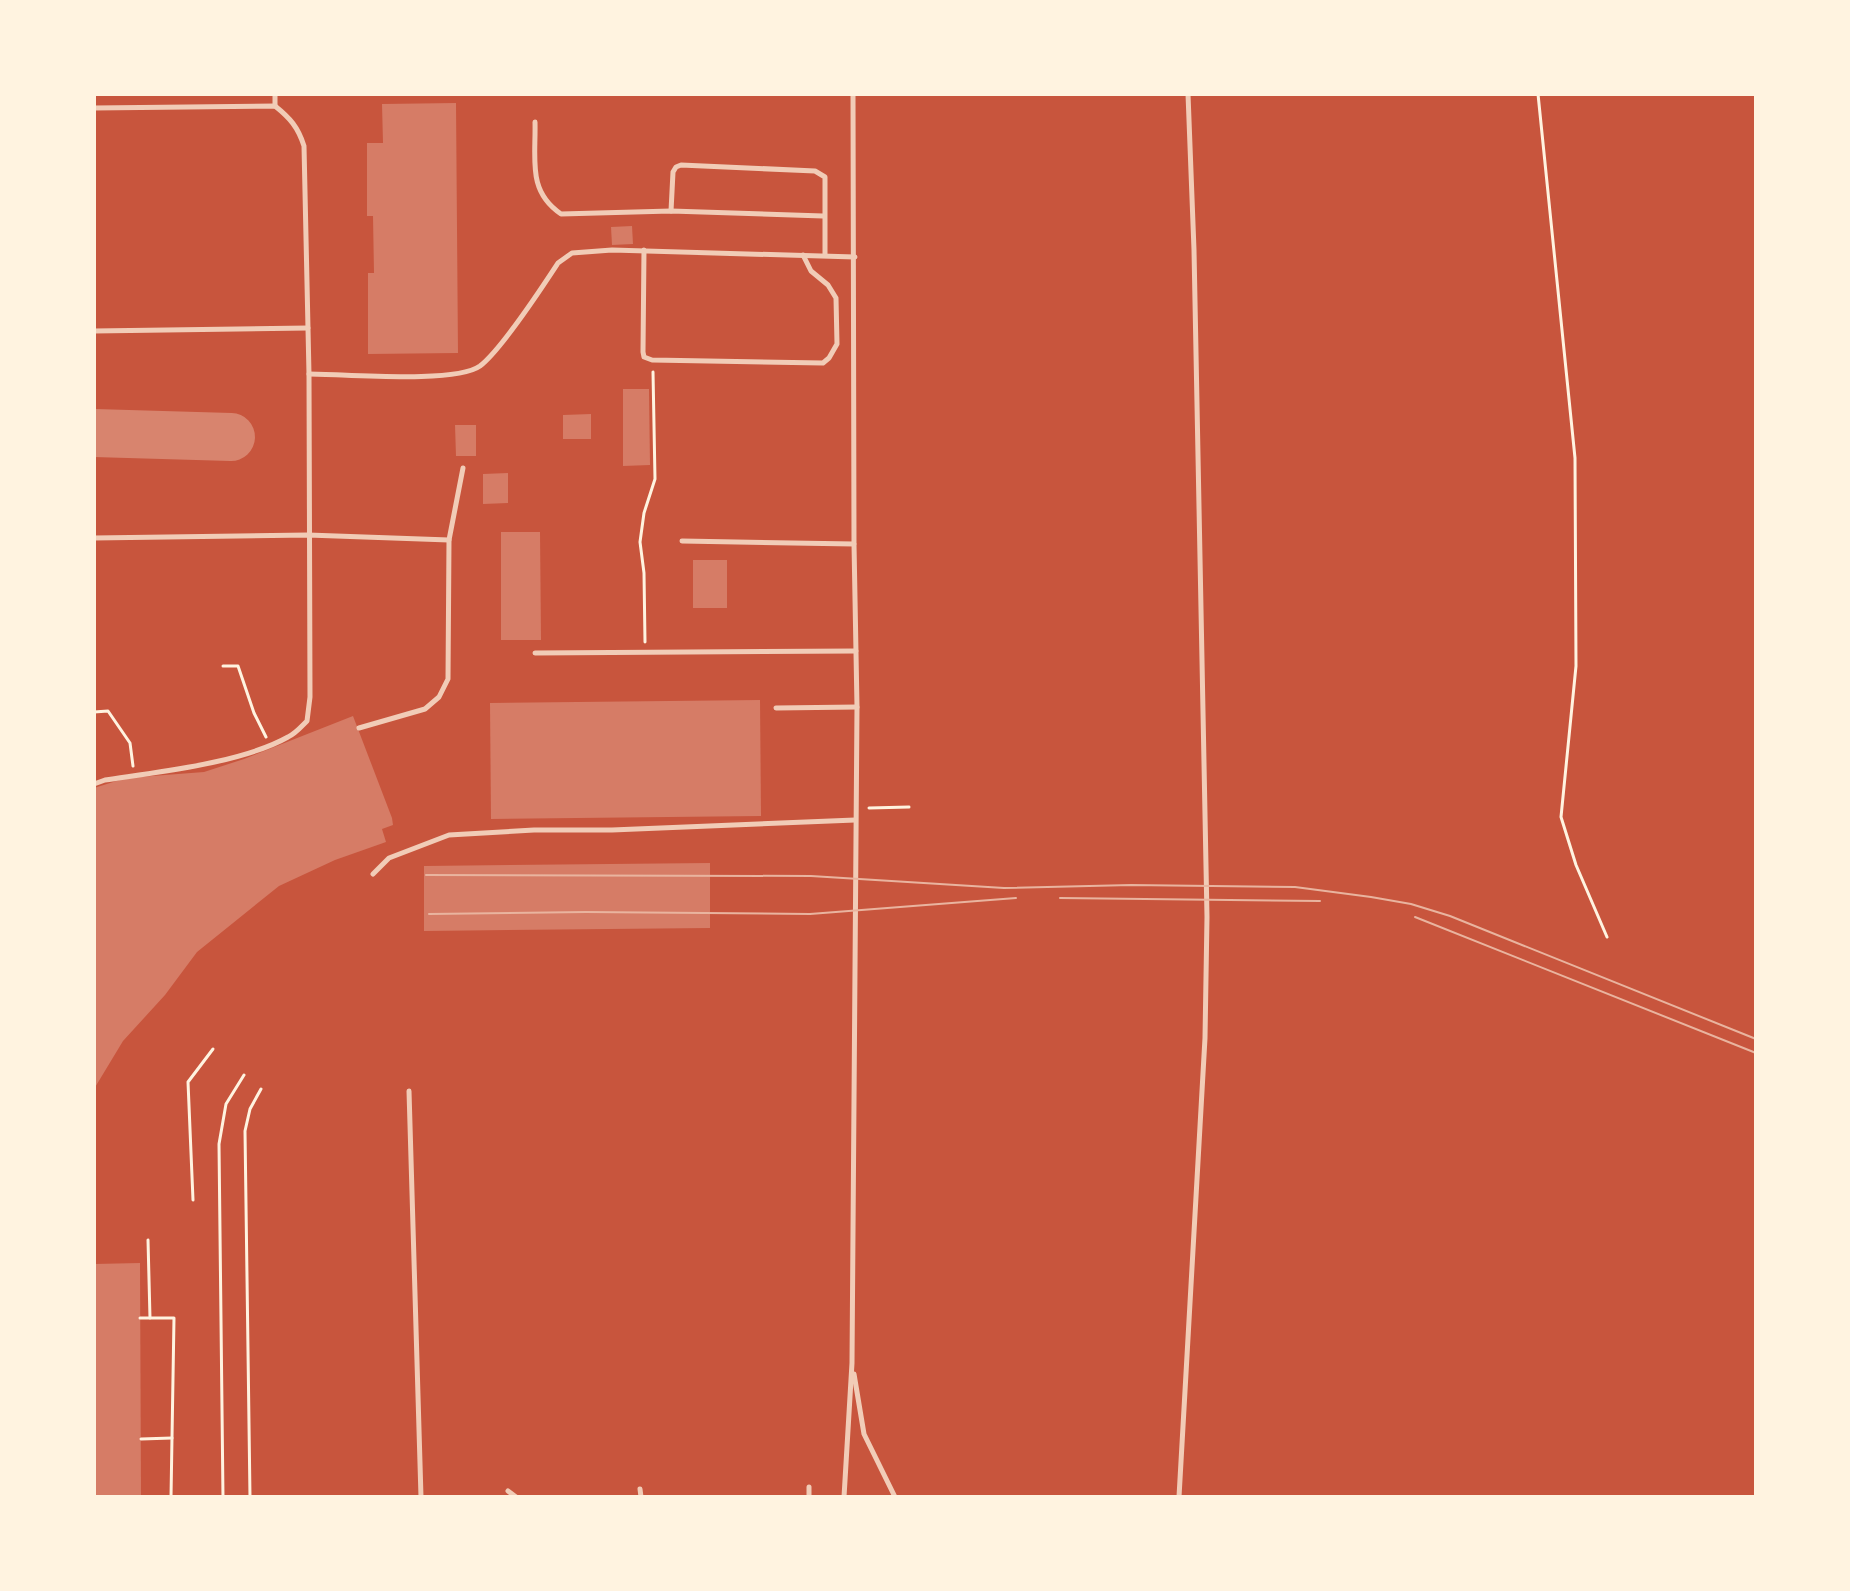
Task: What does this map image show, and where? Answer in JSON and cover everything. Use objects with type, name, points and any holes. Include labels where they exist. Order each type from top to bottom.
[{"type":"lane","points":[[275,94],[275,106]]},
{"type":"lane","points":[[844,1497],[852,1363],[857,707],[853,94]]},
{"type":"lane","points":[[1179,1497],[1205,1038],[1207,917],[1188,94]]},
{"type":"lane","points":[[94,108],[275,106],[292,119],[299,130],[304,146],[309,374],[310,697],[307,721],[290,737],[253,751],[197,765],[94,784]]},
{"type":"lane","points":[[535,122],[536,183],[548,205],[561,214],[671,211],[823,216]]},
{"type":"lane","points":[[671,211],[673,172],[681,165],[815,171],[825,177],[825,254]]},
{"type":"lane","points":[[309,374],[447,377],[469,372],[481,365],[496,349],[558,263],[572,253],[644,250],[855,257]]},
{"type":"lane","points":[[644,250],[644,357],[652,360],[823,363],[837,344],[836,298],[828,285],[811,271],[803,255]]},
{"type":"lane","points":[[94,331],[308,328]]},
{"type":"lane","points":[[359,728],[425,709],[439,697],[448,679],[449,540],[463,468]]},
{"type":"lane","points":[[94,538],[308,535],[449,540]]},
{"type":"lane","points":[[682,541],[854,544]]},
{"type":"lane","points":[[535,653],[856,651]]},
{"type":"lane","points":[[776,708],[857,707]]},
{"type":"lane","points":[[373,874],[389,858],[449,835],[855,820]]},
{"type":"lane","points":[[409,1091],[421,1497]]},
{"type":"lane","points":[[852,1363],[864,1434],[895,1497]]},
{"type":"lane","points":[[809,1487],[809,1497]]},
{"type":"lane","points":[[640,1489],[641,1497]]},
{"type":"lane","points":[[508,1491],[516,1497]]},
{"type":"path","points":[[1538,94],[1575,458],[1576,666],[1561,817],[1576,865],[1607,937]]},
{"type":"path","points":[[645,654],[644,573],[640,542],[644,513],[655,479],[652,360]]},
{"type":"path","points":[[223,666],[238,666],[254,713],[271,747]]},
{"type":"path","points":[[94,712],[108,711],[130,743],[135,778]]},
{"type":"path","points":[[855,809],[909,807]]},
{"type":"path","points":[[193,1200],[188,1082],[213,1049]]},
{"type":"path","points":[[223,1497],[219,1144],[226,1104],[244,1075]]},
{"type":"path","points":[[250,1497],[245,1131],[250,1109],[261,1089]]},
{"type":"path","points":[[148,1240],[150,1318]]},
{"type":"path","points":[[140,1318],[174,1318],[171,1497]]},
{"type":"path","points":[[141,1439],[172,1438]]},
{"type":"building","points":[[456,103],[458,353],[368,354],[368,273],[374,273],[373,216],[367,216],[367,143],[383,143],[382,104]]},
{"type":"building","points":[[632,226],[633,244],[612,245],[611,227]]},
{"type":"building","points":[[623,389],[649,389],[650,465],[623,466]]},
{"type":"building","points":[[591,414],[591,439],[563,439],[563,415]]},
{"type":"building","points":[[455,425],[476,425],[476,456],[456,456]]},
{"type":"building","points":[[508,473],[508,503],[483,504],[483,474]]},
{"type":"building","points":[[501,532],[540,532],[541,640],[501,640]]},
{"type":"building","points":[[693,560],[727,560],[727,608],[693,608]]},
{"type":"building","points":[[760,700],[761,816],[491,819],[490,703]]},
{"type":"building","points":[[353,716],[392,818],[393,825],[382,829],[386,842],[335,860],[279,886],[197,952],[165,995],[123,1041],[94,1089],[94,788],[126,778],[204,772]]},
{"type":"building","points":[[710,863],[710,928],[424,931],[424,866]]},
{"type":"building","points":[[140,1263],[141,1497],[94,1497],[94,1264]]},
{"type":"taxiway","points":[[94,433],[231,437]]},
{"type":"tram line","points":[[426,875],[811,876],[1004,888],[1131,885],[1295,887],[1411,904],[1450,916],[1756,1039]]},
{"type":"tram line","points":[[429,914],[810,914],[1016,898]]},
{"type":"tram line","points":[[1060,898],[1320,901]]},
{"type":"tram line","points":[[1415,917],[1756,1053]]}]
